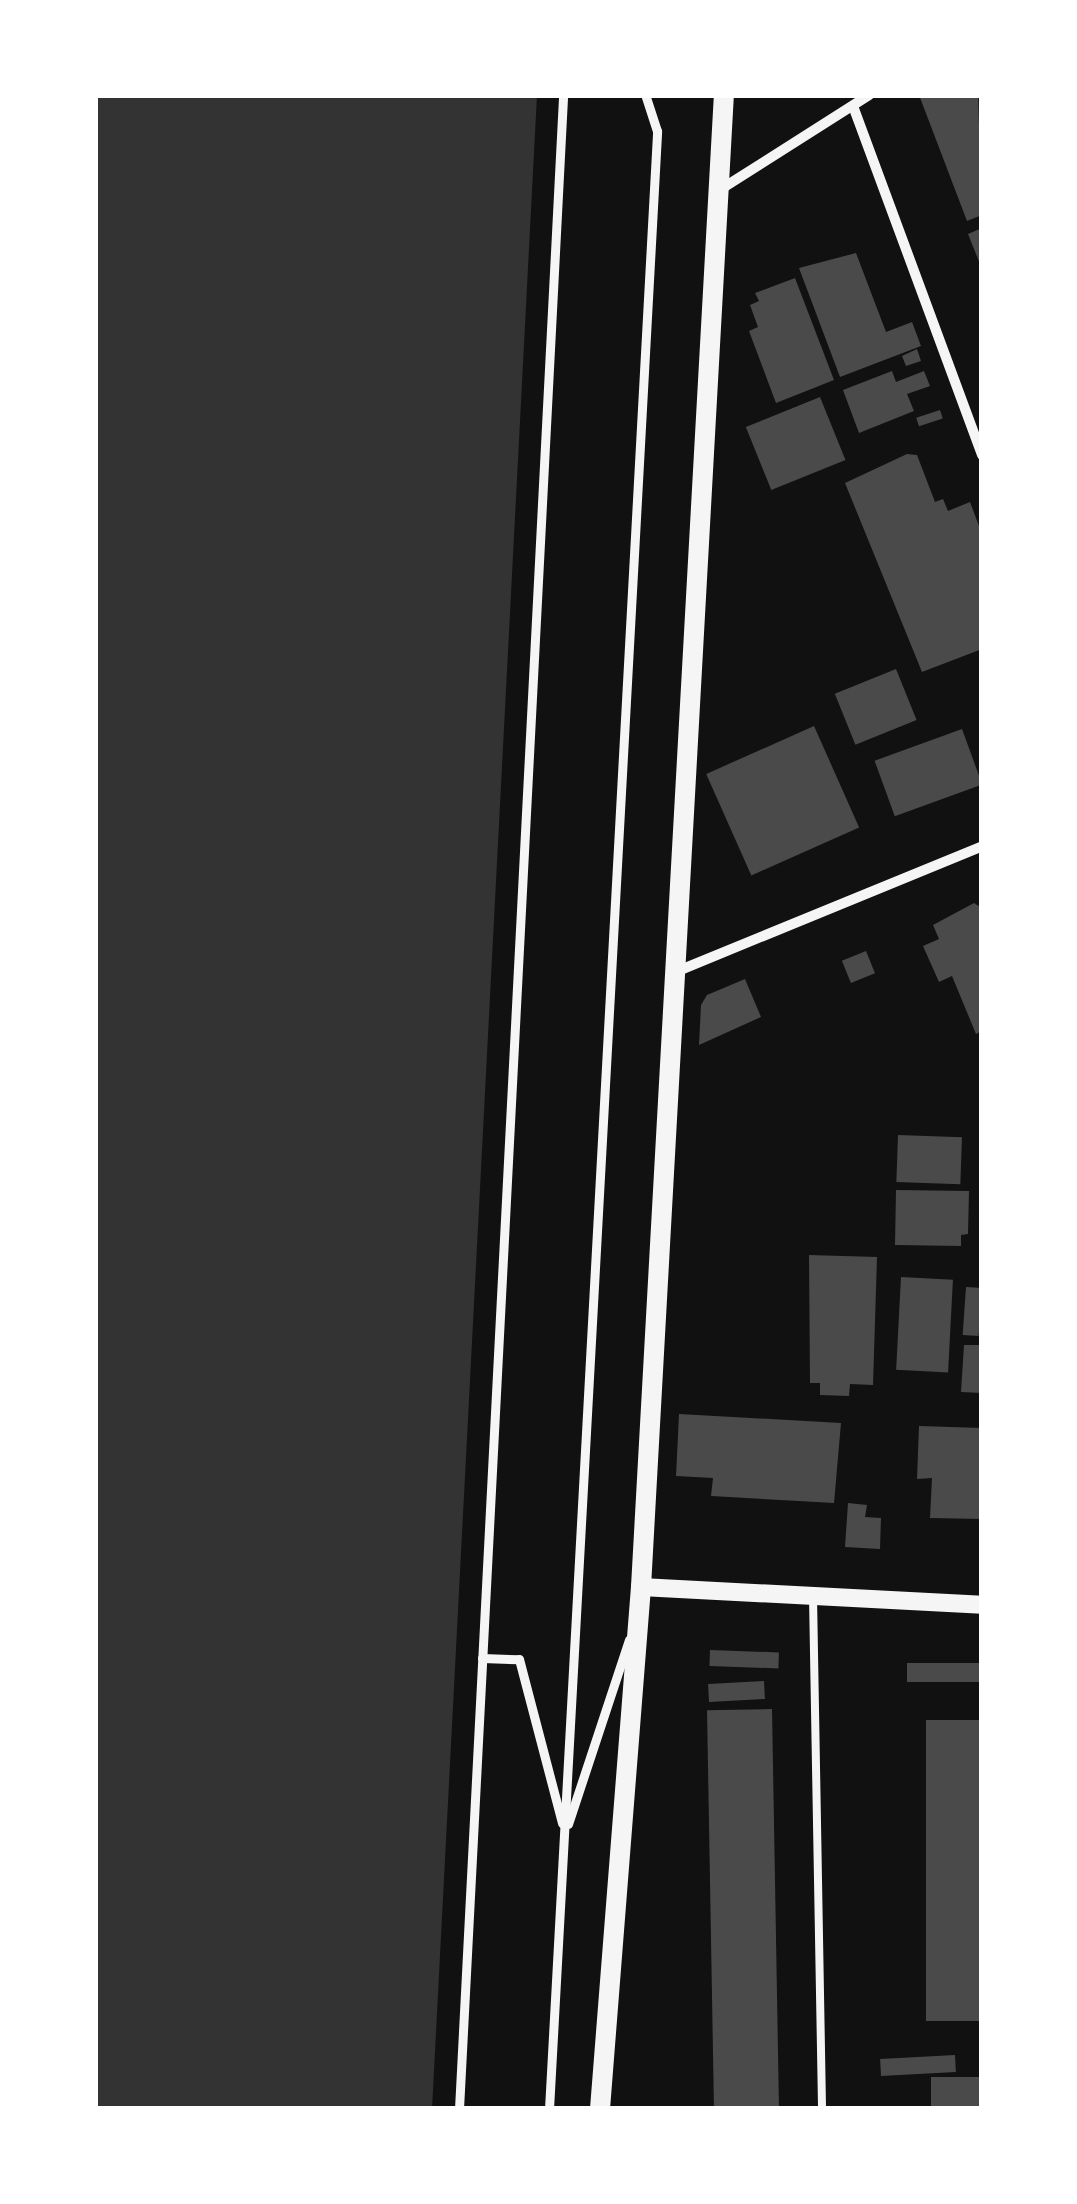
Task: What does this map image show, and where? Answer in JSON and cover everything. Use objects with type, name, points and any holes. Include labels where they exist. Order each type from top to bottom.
[{"type":"main road","points":[[600,2109],[641,1587],[671,974],[724,95]]},
{"type":"street","points":[[459,2109],[564,95]]},
{"type":"street","points":[[549,2109],[657,131],[645,95]]},
{"type":"street","points":[[718,191],[869,95]]},
{"type":"street","points":[[853,106],[982,455]]},
{"type":"street","points":[[671,974],[982,846]]},
{"type":"street","points":[[641,1587],[982,1605]]},
{"type":"street","points":[[565,1836],[638,1613]]},
{"type":"street","points":[[482,1658],[519,1659],[565,1836]]},
{"type":"lane","points":[[813,1596],[822,2109]]},
{"type":"shaded area","points":[[95,95],[537,95],[432,2109],[95,2109]]},
{"type":"building","points":[[919,95],[978,95],[982,215],[967,221]]},
{"type":"building","points":[[982,228],[982,269],[968,234]]},
{"type":"building","points":[[856,253],[886,332],[912,322],[921,346],[840,377],[799,268]]},
{"type":"building","points":[[795,278],[834,380],[776,403],[749,331],[758,327],[750,305],[759,301],[755,293]]},
{"type":"building","points":[[917,349],[921,361],[906,366],[902,356]]},
{"type":"building","points":[[892,371],[896,382],[924,371],[930,386],[907,394],[914,411],[859,433],[843,390]]},
{"type":"building","points":[[820,397],[845,460],[771,490],[746,427]]},
{"type":"building","points":[[940,410],[943,419],[919,426],[916,418]]},
{"type":"building","points":[[907,454],[917,455],[935,502],[943,499],[948,511],[970,502],[982,534],[982,649],[922,672],[845,483]]},
{"type":"building","points":[[896,669],[917,720],[855,745],[835,694]]},
{"type":"building","points":[[814,726],[859,827],[751,875],[706,774]]},
{"type":"building","points":[[962,729],[982,785],[895,816],[875,761]]},
{"type":"building","points":[[974,903],[982,908],[982,1031],[976,1034],[952,976],[939,982],[923,946],[939,939],[933,925]]},
{"type":"building","points":[[866,951],[875,973],[851,983],[842,961]]},
{"type":"building","points":[[745,979],[761,1017],[699,1045],[701,1005],[707,995]]},
{"type":"building","points":[[898,1135],[962,1137],[960,1184],[896,1182]]},
{"type":"building","points":[[896,1190],[969,1191],[968,1234],[961,1235],[961,1246],[895,1245]]},
{"type":"building","points":[[809,1255],[877,1257],[873,1385],[850,1384],[849,1396],[820,1395],[820,1383],[810,1383]]},
{"type":"building","points":[[901,1277],[953,1280],[948,1373],[896,1370]]},
{"type":"building","points":[[966,1287],[982,1288],[979,1336],[963,1335]]},
{"type":"building","points":[[964,1345],[982,1345],[982,1393],[961,1392]]},
{"type":"building","points":[[679,1414],[841,1423],[834,1503],[711,1496],[713,1478],[676,1476]]},
{"type":"building","points":[[919,1426],[982,1428],[982,1519],[930,1518],[932,1478],[917,1479]]},
{"type":"building","points":[[848,1503],[867,1505],[865,1517],[881,1518],[880,1549],[845,1547]]},
{"type":"building","points":[[710,1650],[779,1652],[778,1668],[709,1666]]},
{"type":"building","points":[[907,1663],[982,1663],[982,1682],[907,1682]]},
{"type":"building","points":[[764,1681],[765,1699],[709,1702],[708,1684]]},
{"type":"building","points":[[772,1709],[779,2109],[714,2109],[707,1710]]},
{"type":"building","points":[[926,1720],[982,1720],[982,2021],[926,2021]]},
{"type":"building","points":[[955,2055],[956,2072],[881,2076],[880,2059]]},
{"type":"building","points":[[931,2077],[982,2077],[982,2109],[931,2109]]}]
